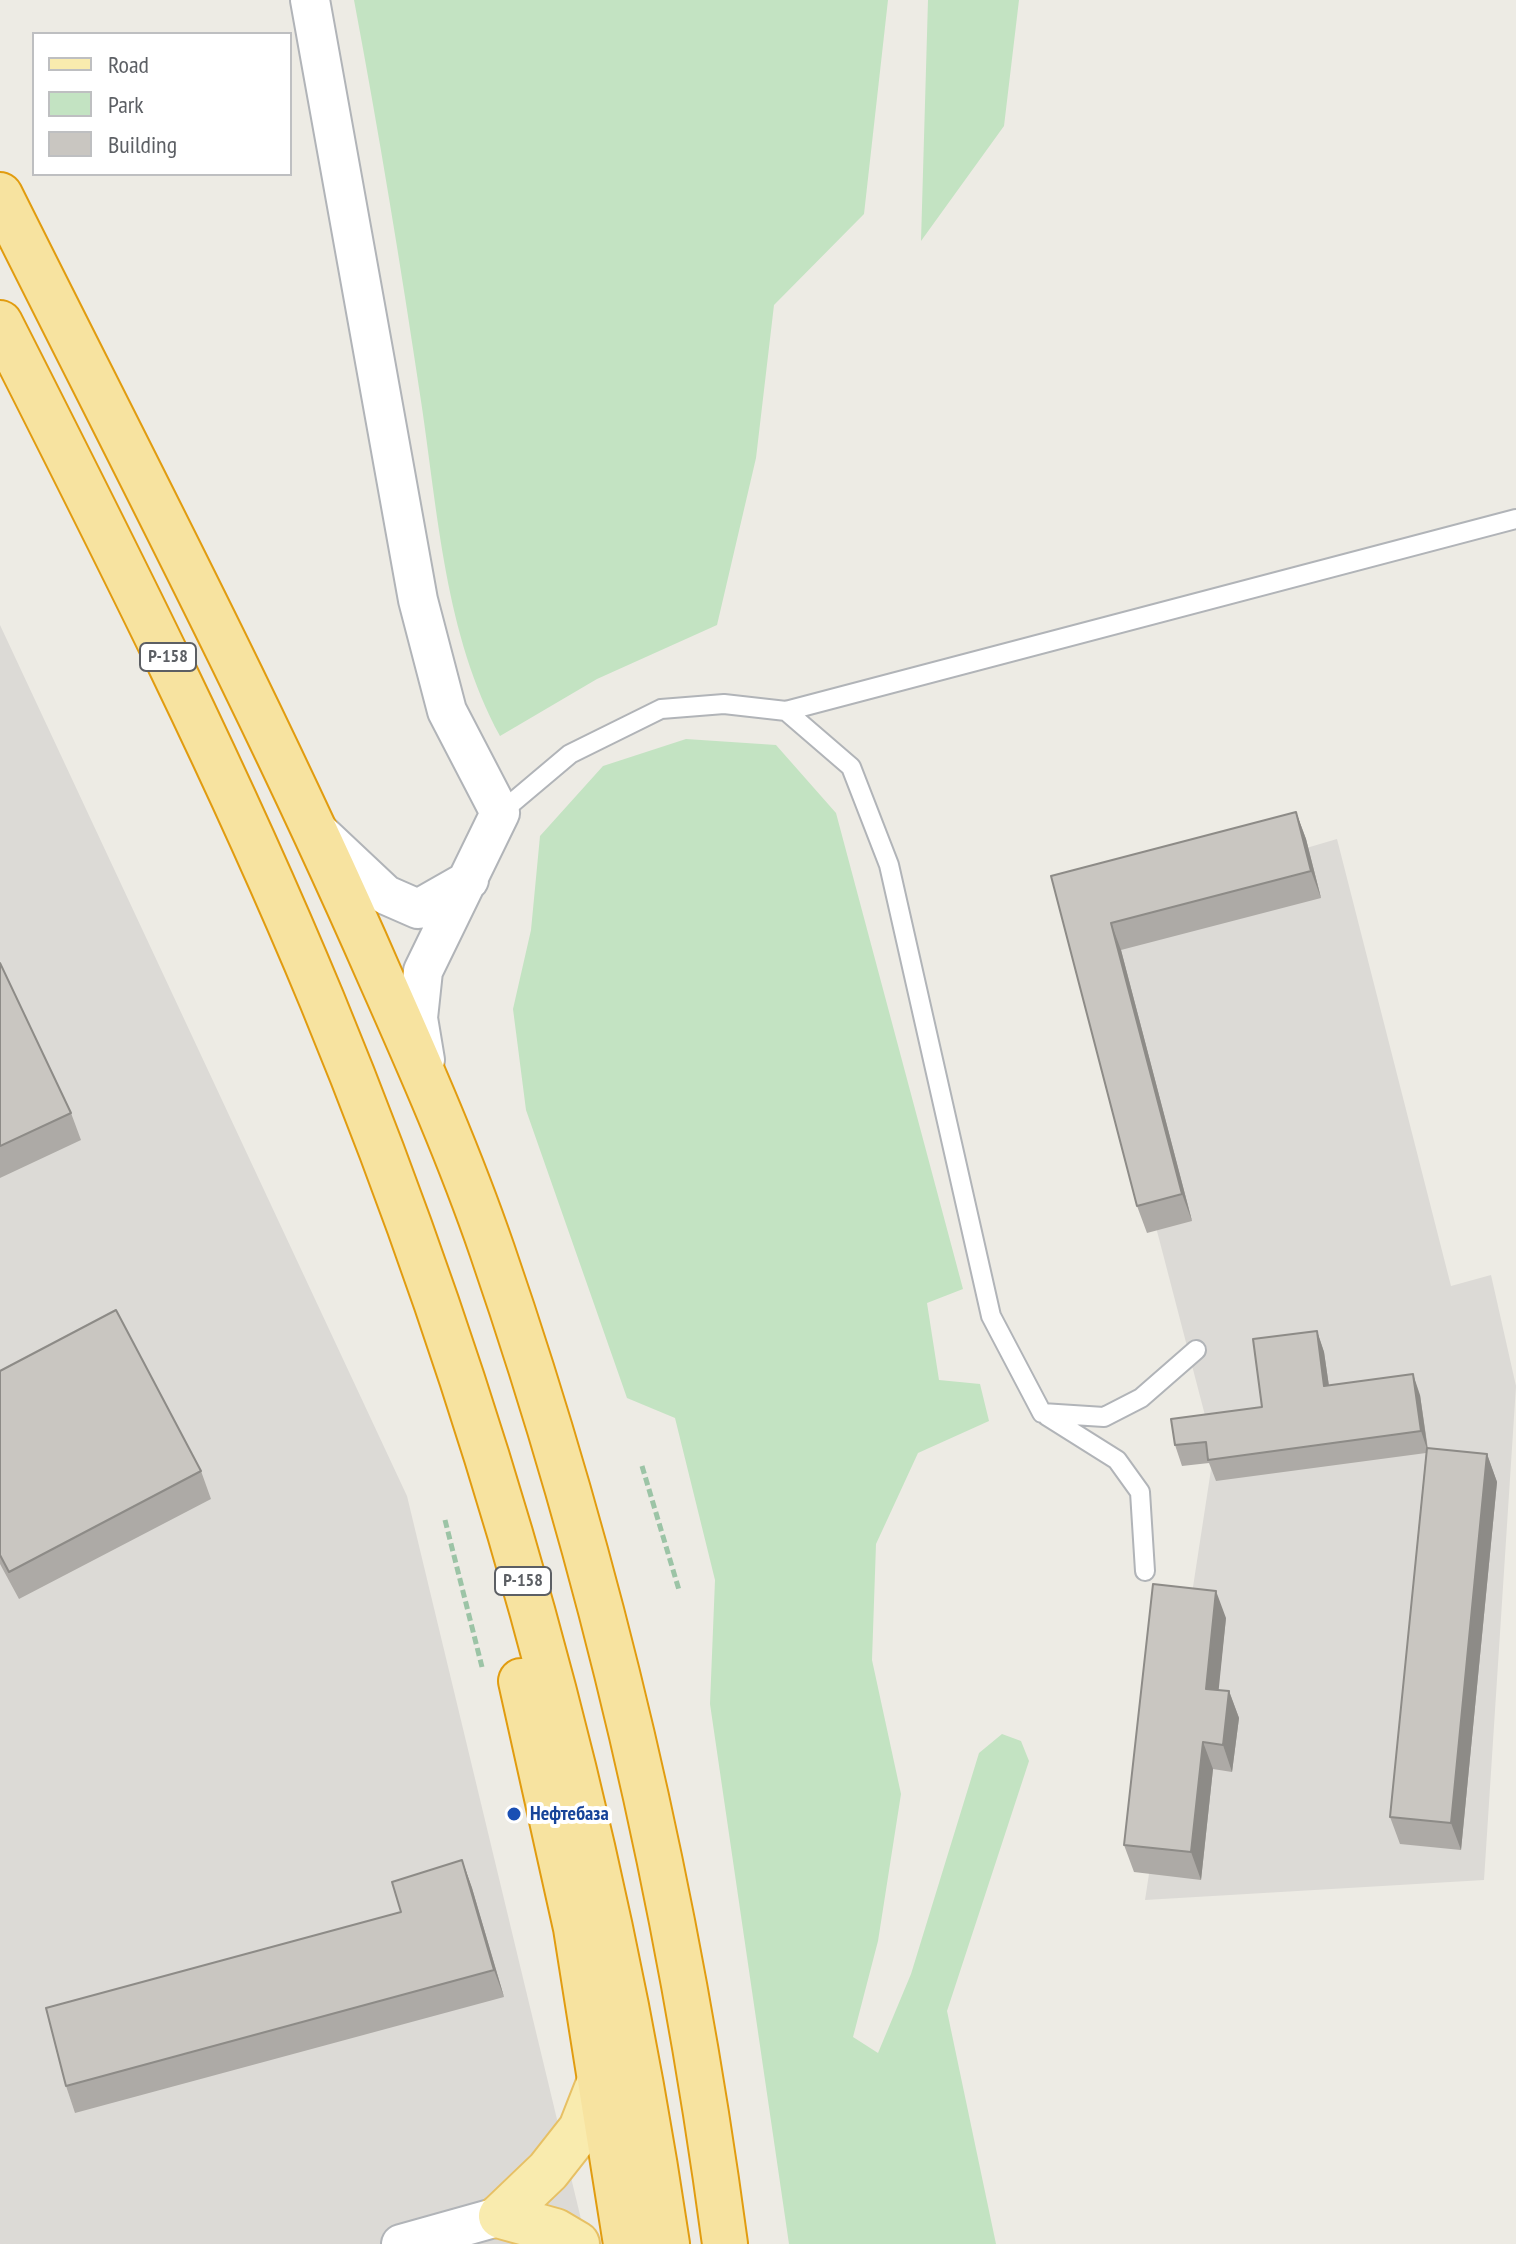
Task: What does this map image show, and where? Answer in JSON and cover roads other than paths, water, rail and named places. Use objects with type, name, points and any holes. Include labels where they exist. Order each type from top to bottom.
[{"type":"highway","name":"Р-158","points":[[0,195],[316,828],[431,1092],[492,1249],[559,1463],[629,1718],[683,1981],[725,2244]]},
{"type":"highway","name":"Р-158","points":[[0,323],[196,711],[321,999],[429,1281],[540,1635],[590,1831],[636,2059],[667,2244]]},
{"type":"highway","points":[[429,1281],[452,1414],[544,1776],[576,1928],[626,2244]]},
{"type":"main road","points":[[501,2216],[548,2171],[581,2129],[601,2078]]},
{"type":"main road","points":[[501,2216],[555,2231],[577,2244]]},
{"type":"street","points":[[310,0],[418,600],[447,711],[500,813],[423,971],[418,1018],[431,1092]]},
{"type":"street","points":[[316,828],[386,895],[418,909],[469,880]]},
{"type":"street","points":[[401,2244],[501,2216]]},
{"type":"lane","points":[[500,813],[570,754],[661,709],[724,704],[786,711],[1516,519]]},
{"type":"lane","points":[[786,711],[851,767],[889,865],[991,1316],[1042,1413],[1117,1460],[1140,1492],[1145,1571]]},
{"type":"lane","points":[[1042,1413],[1104,1417],[1141,1398],[1196,1350]]},
{"type":"place","name":"Нефтебаза","points":[[514,1814]]}]
